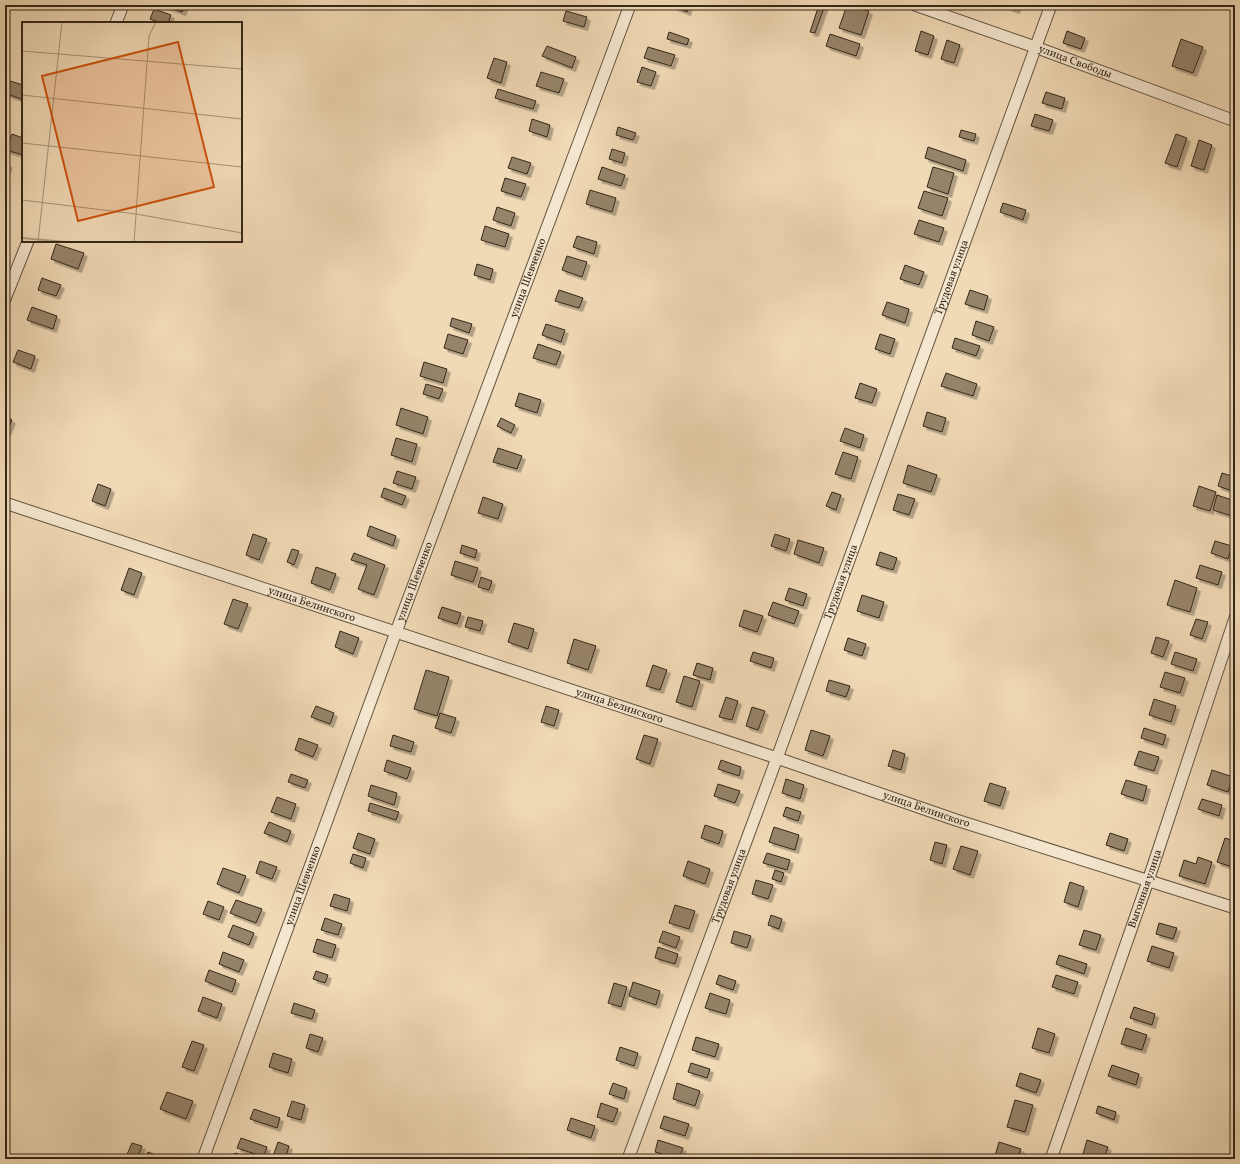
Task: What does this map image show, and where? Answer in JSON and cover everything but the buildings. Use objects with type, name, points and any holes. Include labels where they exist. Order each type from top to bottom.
[{"type":"street","points":[[116,22],[123,5]]},
{"type":"street","name":"улица Шевченко","points":[[203,1159],[396,632],[630,5]]},
{"type":"street","name":"улица Свободы","points":[[915,5],[1035,47],[1235,121]]},
{"type":"street","name":"Трудовая улица","points":[[628,1159],[777,758],[1051,5]]},
{"type":"street","points":[[5,299],[28,242]]},
{"type":"street","name":"улица Белинского","points":[[5,503],[777,758],[956,820],[1235,908]]},
{"type":"street","name":"Выгонная улица","points":[[1051,1159],[1148,881],[1235,618]]}]
